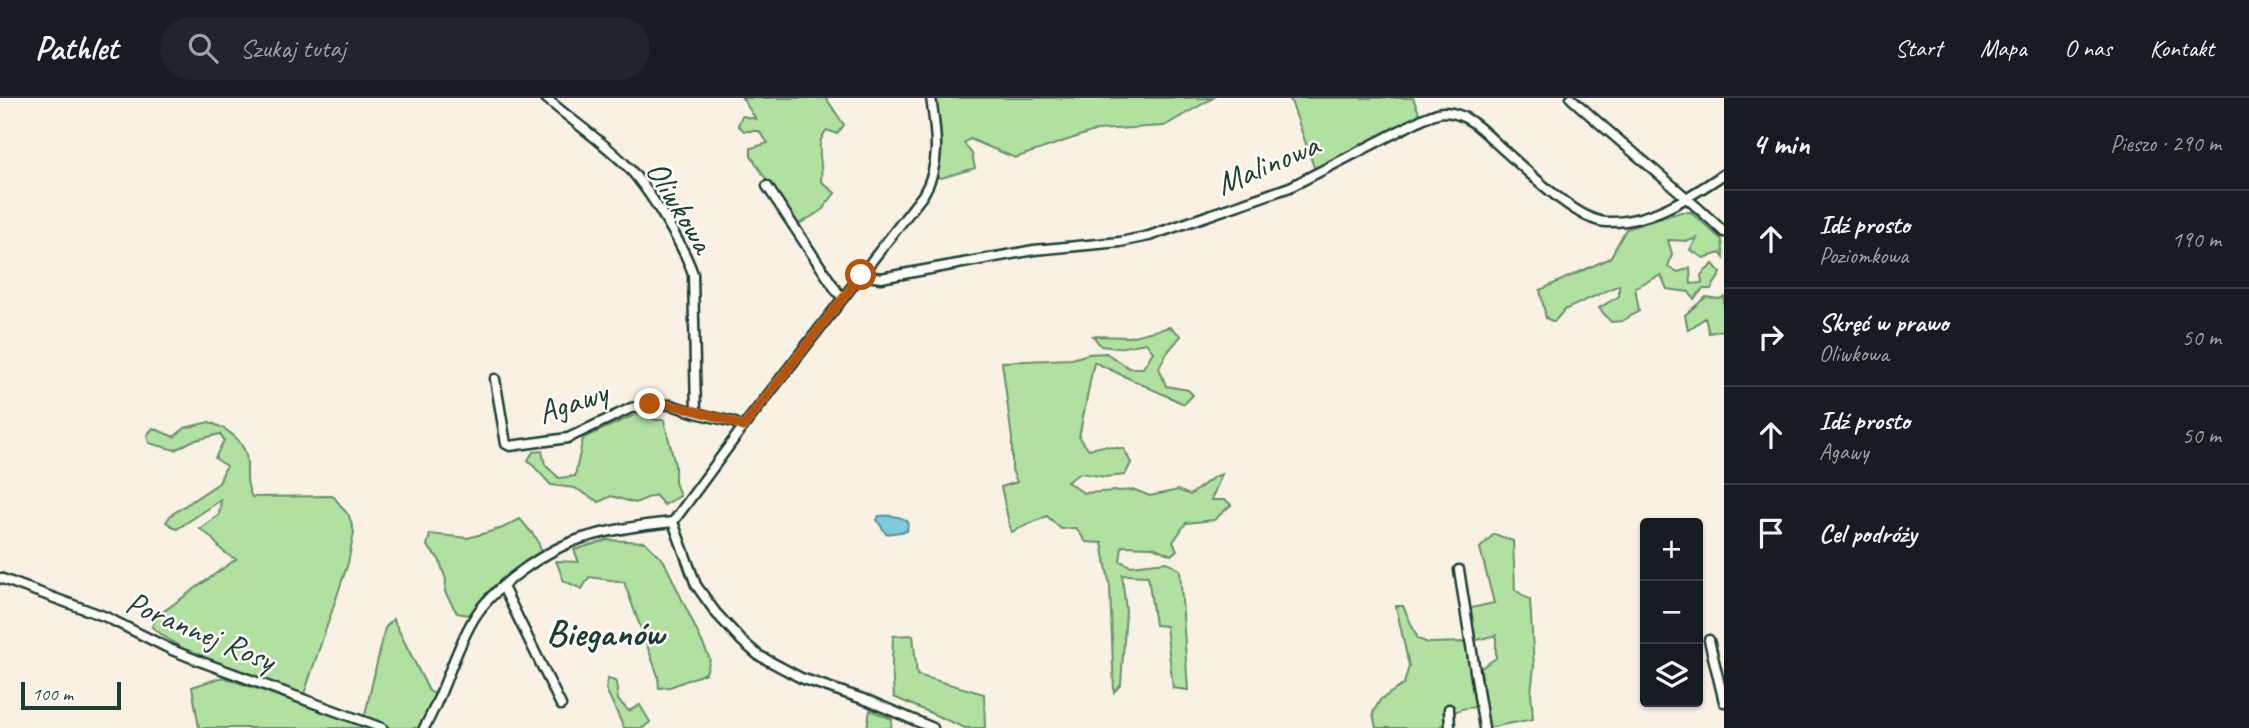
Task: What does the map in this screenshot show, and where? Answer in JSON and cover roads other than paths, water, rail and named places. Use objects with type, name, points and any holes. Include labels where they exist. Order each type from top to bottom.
[{"type":"street","name":"Oliwkowa","points":[[547,98],[625,164],[642,183],[689,263],[693,274],[696,413]]},
{"type":"street","points":[[424,728],[472,621],[503,586],[559,548],[581,538],[625,528],[673,522],[931,182],[937,151],[930,98]]},
{"type":"street","points":[[1571,98],[1626,149],[1688,198],[1724,232]]},
{"type":"street","name":"Malinowa","points":[[861,275],[881,278],[1034,250],[1120,242],[1149,236],[1290,187],[1442,111],[1470,120],[1572,208],[1598,222],[1620,222],[1657,211],[1688,198],[1724,174]]},
{"type":"street","points":[[767,186],[838,293],[844,297]]},
{"type":"street","name":"Agawy","points":[[495,379],[506,444],[510,446],[568,438],[631,408],[650,404],[671,405],[696,413]]},
{"type":"street","points":[[696,413],[743,427]]},
{"type":"street","points":[[673,522],[696,586],[716,613],[750,648],[776,666],[801,678],[869,701],[933,728]]},
{"type":"street","points":[[1459,570],[1484,728]]},
{"type":"street","name":"Porannej Rosy","points":[[0,579],[106,617],[202,662],[382,728]]},
{"type":"street","points":[[503,586],[561,705]]},
{"type":"street","points":[[1709,640],[1724,702]]},
{"type":"street","points":[[1449,709],[1450,728]]},
{"type":"water","points":[[879,516],[894,516],[905,520],[908,522],[907,531],[886,534],[877,520]]},
{"type":"district","name":"Bieganów","points":[[605,632]]}]
